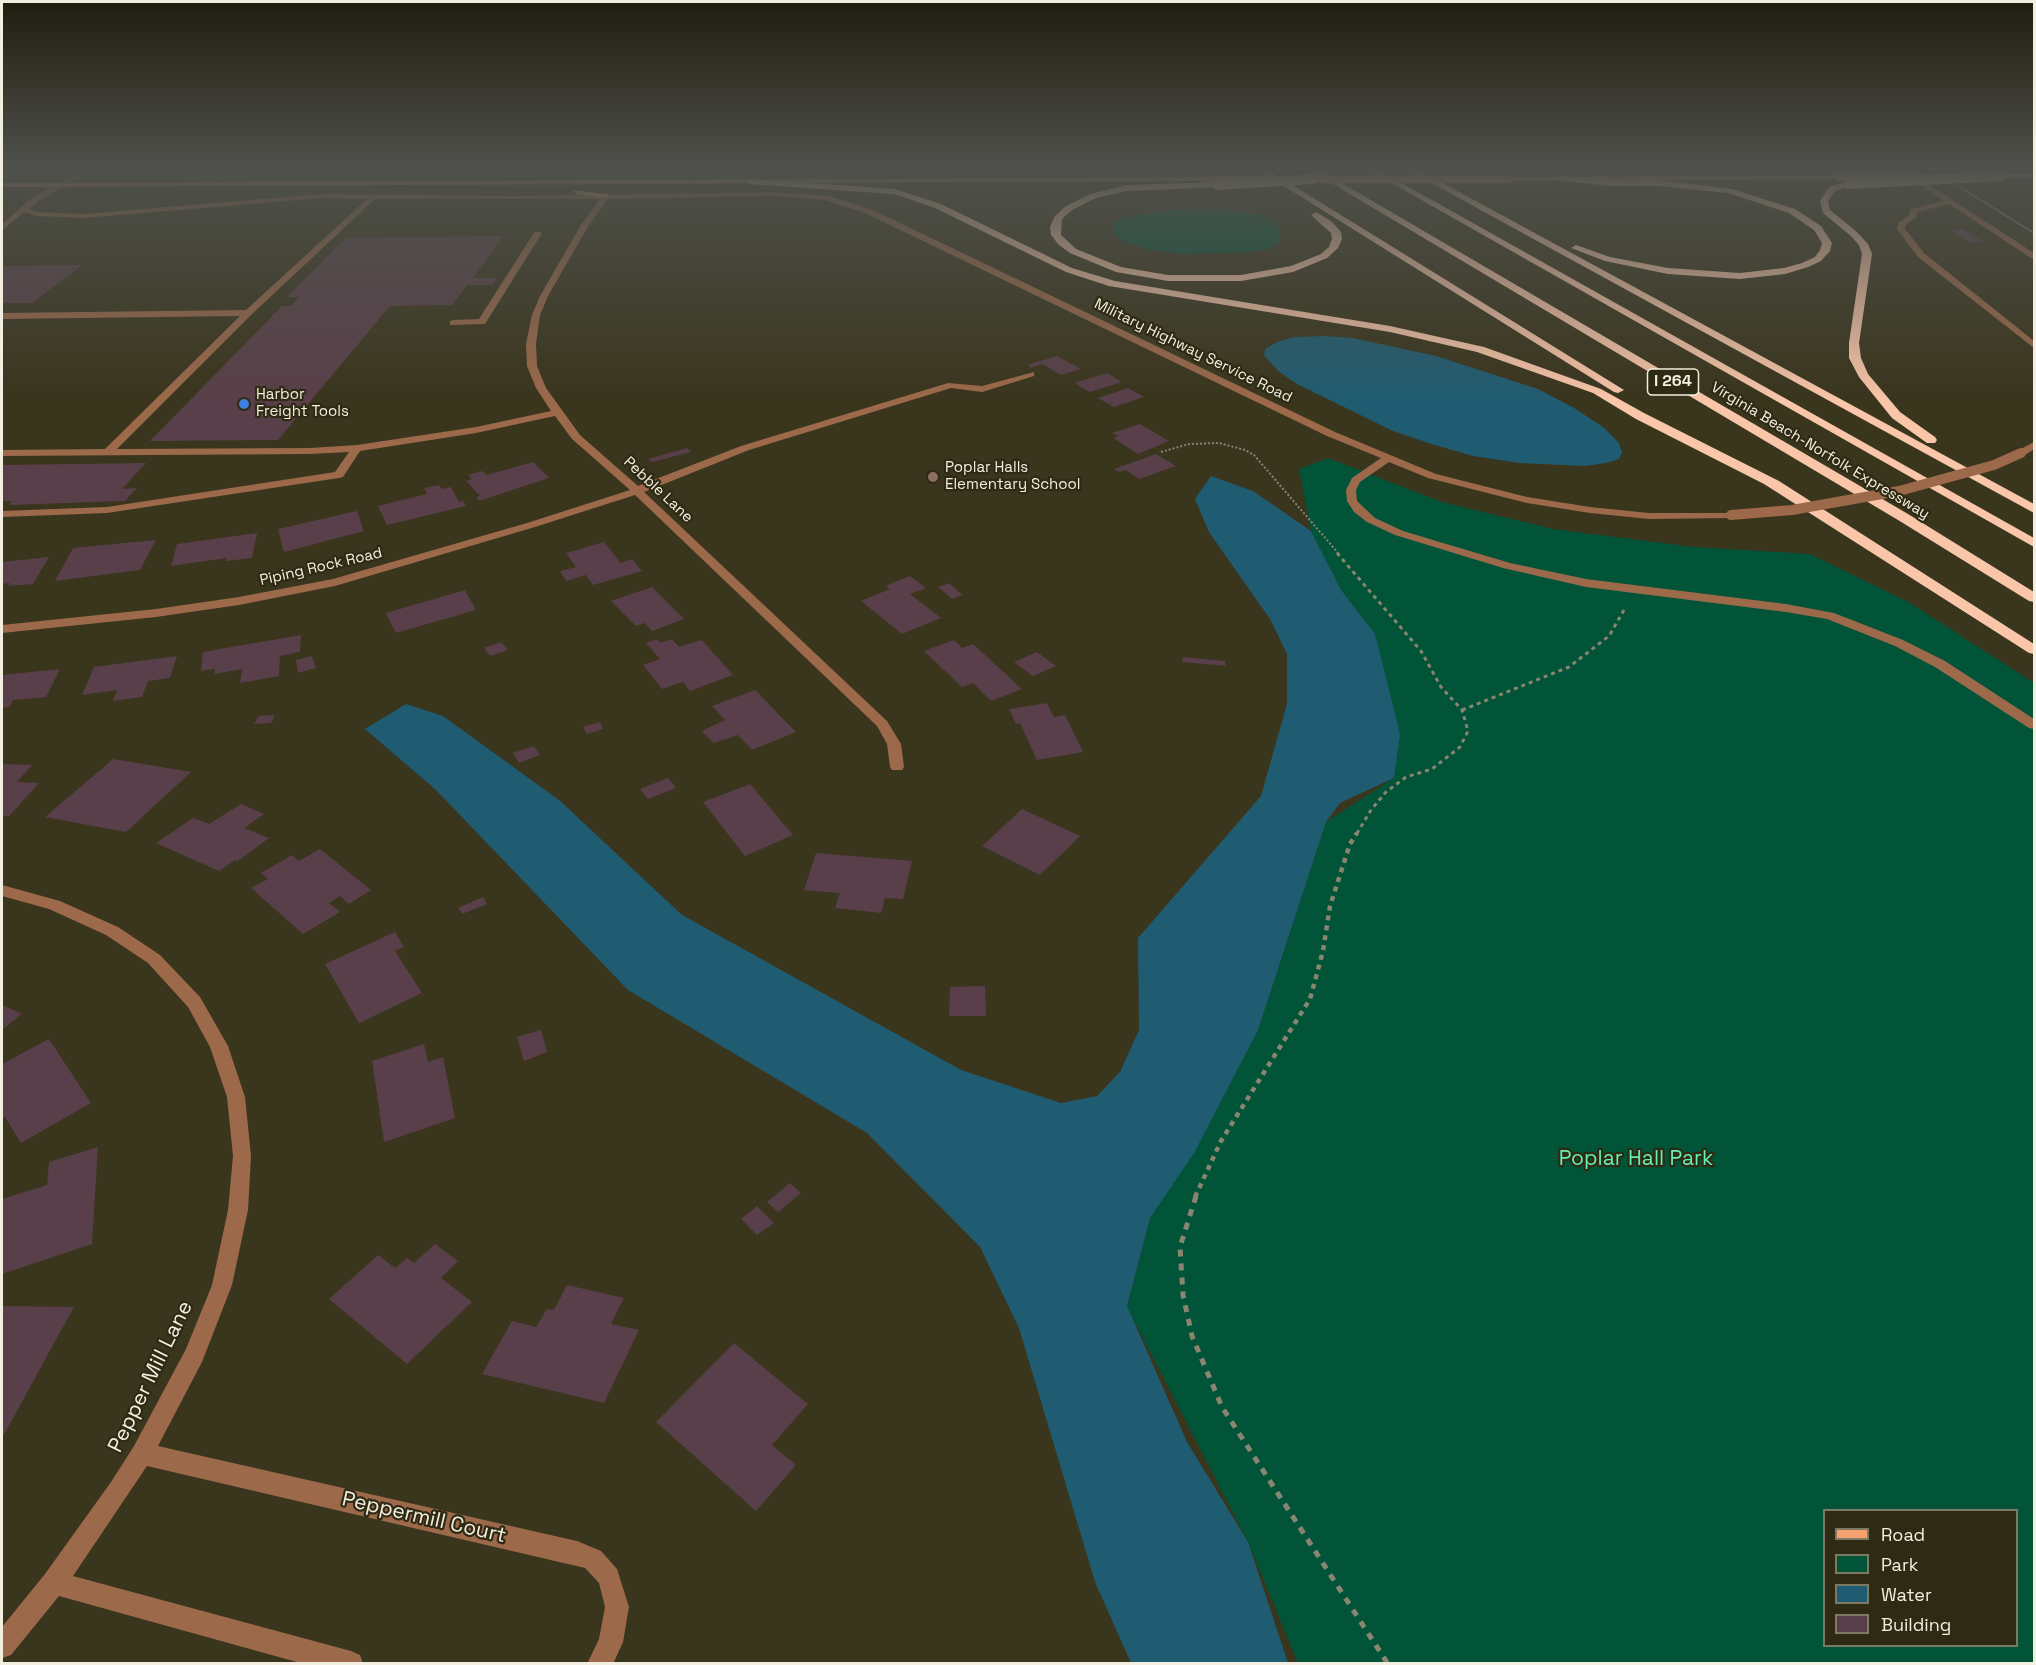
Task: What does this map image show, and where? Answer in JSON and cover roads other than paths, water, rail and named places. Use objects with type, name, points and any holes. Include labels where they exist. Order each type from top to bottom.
[{"type":"highway","points":[[1020,246],[1070,270],[1113,284],[1390,329],[1480,350],[1597,391],[1640,416],[1774,484]]},
{"type":"highway","points":[[1067,246],[1073,252],[1102,265],[1168,278],[1215,279],[1271,274],[1293,269],[1324,256],[1334,246]]},
{"type":"highway","points":[[1384,246],[1774,484],[2034,650]]},
{"type":"highway","name":"Virginia Beach-Norfolk Expressway","points":[[1437,246],[1893,511],[2034,598]]},
{"type":"highway","name":"Virginia Beach-Norfolk Expressway","points":[[1509,246],[2034,543]]},
{"type":"highway","points":[[1552,246],[2034,509]]},
{"type":"highway","points":[[1570,246],[1582,251],[1668,271],[1713,276],[1764,274],[1805,265],[1818,259],[1826,246]]},
{"type":"highway","points":[[1864,246],[1867,254],[1854,343],[1855,358],[1863,375],[1896,415],[1920,433],[2034,504]]},
{"type":"street","points":[[107,453],[248,313],[320,246]]},
{"type":"street","points":[[453,323],[482,322],[529,246]]},
{"type":"street","name":"Pebble Lane","points":[[573,246],[544,296],[536,315],[531,344],[532,366],[541,388],[576,437],[637,490],[882,724],[894,744],[897,767]]},
{"type":"street","name":"Military Highway Service Road","points":[[941,246],[1387,459],[1432,476],[1527,500],[1649,516],[1731,515],[1792,510],[1899,491],[1994,465],[2034,445]]},
{"type":"street","points":[[1914,246],[1921,255],[2034,345]]},
{"type":"street","points":[[2018,246],[2034,256]]},
{"type":"street","points":[[2,316],[248,313]]},
{"type":"street","name":"Piping Rock Road","points":[[2,629],[156,613],[239,601],[335,582],[531,525],[637,490],[745,448],[951,385],[982,389],[1031,374]]},
{"type":"street","points":[[2,453],[357,448],[476,430],[557,413]]},
{"type":"street","points":[[2,514],[107,510],[339,475],[357,448]]},
{"type":"street","points":[[1387,459],[1356,480],[1351,490],[1352,501],[1358,510],[1371,520],[1399,533],[1507,566],[1623,588],[1786,608],[1830,616],[1899,643],[1940,664],[2034,726]]},
{"type":"street","name":"Pepper Mill Lane","points":[[2,891],[54,905],[112,931],[154,959],[194,1002],[219,1046],[236,1097],[242,1156],[238,1210],[222,1285],[194,1354],[142,1454],[119,1490],[54,1584],[2,1646]]},
{"type":"street","name":"Peppermill Court","points":[[142,1454],[577,1552],[593,1559],[609,1576],[617,1607],[611,1642],[599,1664]]},
{"type":"street","points":[[54,1584],[351,1664]]},
{"type":"water","points":[[1294,337],[1353,338],[1436,356],[1538,389],[1603,427],[1619,443],[1622,452],[1619,459],[1584,466],[1520,463],[1473,456],[1393,431],[1297,384],[1278,371],[1264,355],[1265,349],[1277,342]]},
{"type":"water","points":[[1211,476],[1253,491],[1311,531],[1341,590],[1375,634],[1400,734],[1394,778],[1340,803],[1326,822],[1258,1030],[1194,1153],[1150,1218],[1127,1306],[1187,1442],[1248,1542],[1288,1663],[1131,1663],[1095,1582],[1019,1328],[980,1247],[867,1133],[628,990],[436,790],[365,729],[406,704],[443,716],[559,800],[682,915],[961,1070],[1061,1103],[1097,1096],[1120,1072],[1139,1030],[1138,938],[1261,796],[1287,704],[1287,654],[1270,619],[1209,532],[1195,499]]},
{"type":"place","name":"Harbor Freight Tools","points":[[244,404]]},
{"type":"place","name":"Poplar Halls Elementary School","points":[[933,477]]},
{"type":"park label","name":"Poplar Hall Park","points":[[1636,1159]]}]
